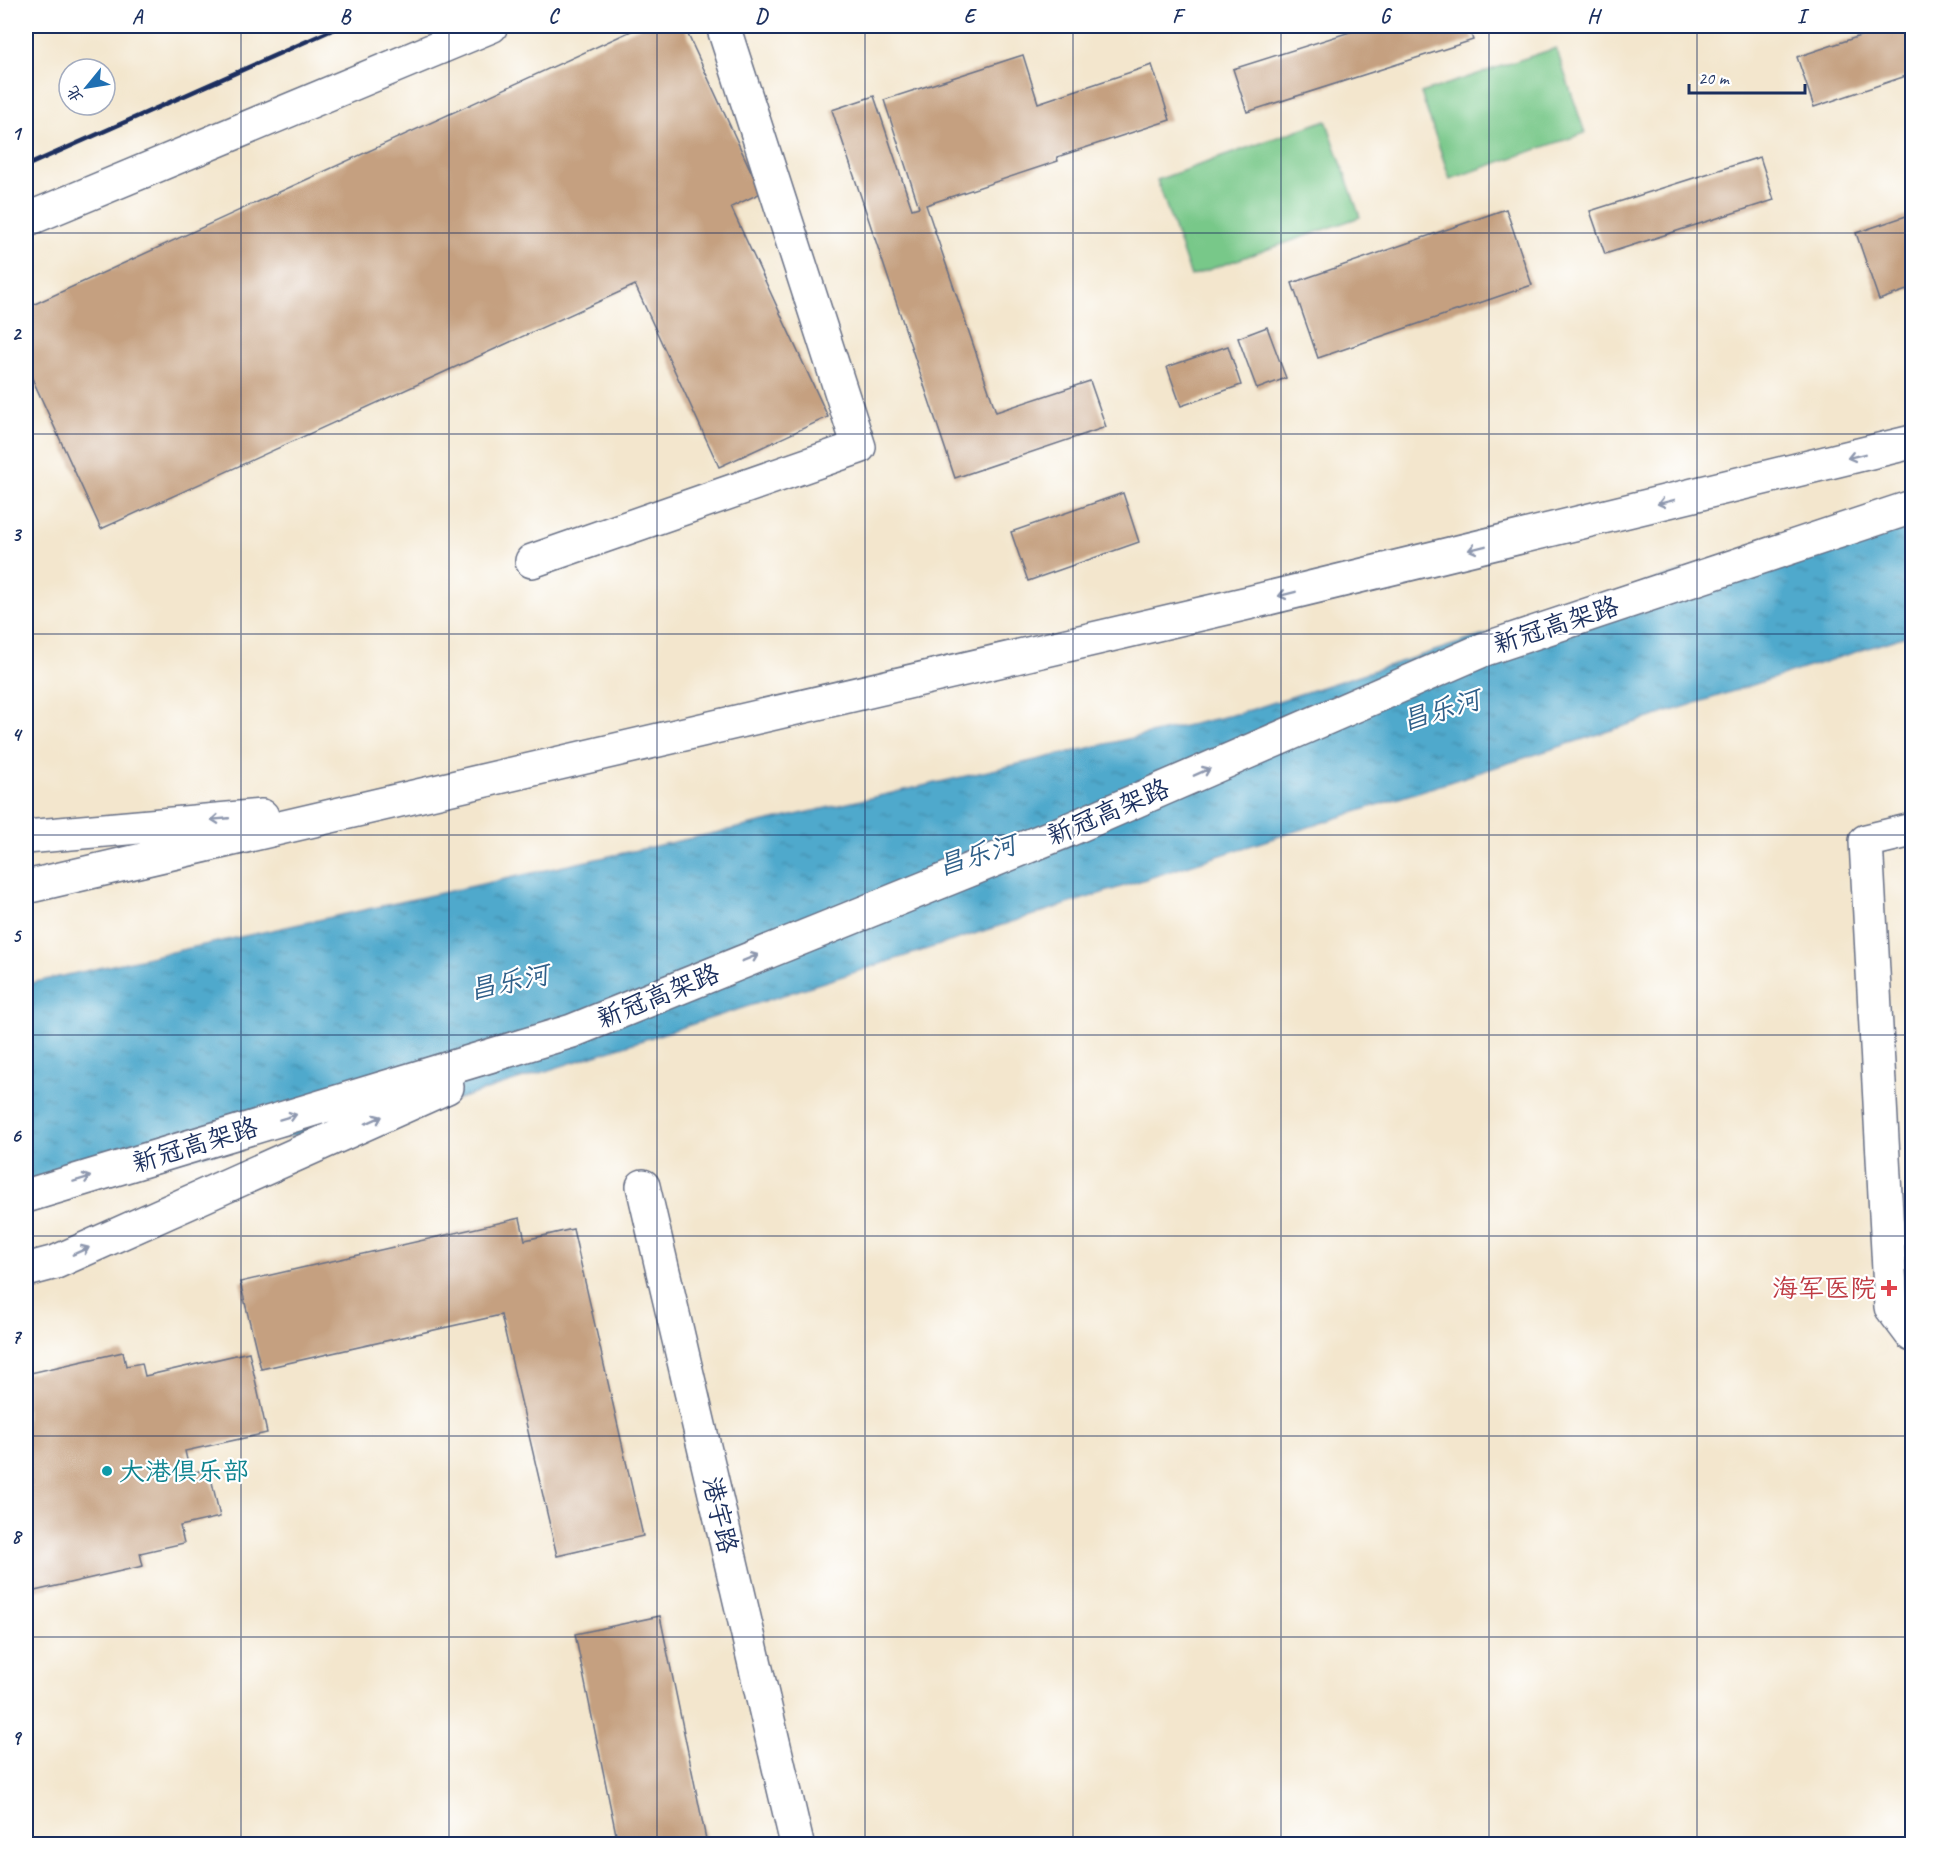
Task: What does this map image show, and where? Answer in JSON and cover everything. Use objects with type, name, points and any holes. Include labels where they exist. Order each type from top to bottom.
[{"type":"main road","points":[[26,220],[491,26]]},
{"type":"main road","points":[[532,561],[859,447],[723,26]]},
{"type":"main road","points":[[26,887],[1260,601],[1912,442]]},
{"type":"main road","name":"新冠高架路","points":[[26,1196],[572,1031],[1066,831],[1485,648],[1912,507]]},
{"type":"main road","points":[[26,837],[383,805]]},
{"type":"main road","points":[[1912,830],[1866,841],[1891,1307],[1912,1335]]},
{"type":"main road","points":[[26,1270],[56,1262],[572,1031]]},
{"type":"main road","name":"港宇路","points":[[643,1186],[797,1845]]},
{"type":"green space","points":[[1556,48],[1585,133],[1450,179],[1421,93]]},
{"type":"green space","points":[[1326,120],[1360,217],[1191,276],[1157,180]]},
{"type":"water","name":"昌乐河","points":[[1912,498],[1912,634],[449,1102],[26,1193],[26,984],[765,822],[1241,713]]},
{"type":"building","points":[[642,26],[684,26],[761,193],[731,207],[828,417],[719,467],[635,285],[101,529],[26,365],[26,308]]},
{"type":"building","points":[[1369,26],[1468,26],[1473,40],[1247,112],[1233,69]]},
{"type":"building","points":[[1890,26],[1912,26],[1912,74],[1814,107],[1797,57]]},
{"type":"building","points":[[1023,55],[1038,103],[1152,65],[1170,120],[1057,157],[1058,161],[926,205],[996,412],[1090,381],[1106,427],[955,478],[832,110],[874,96],[912,209],[919,207],[884,100]]},
{"type":"building","points":[[1760,157],[1774,200],[1605,254],[1590,211]]},
{"type":"building","points":[[1506,209],[1532,285],[1318,358],[1292,283]]},
{"type":"building","points":[[1912,214],[1912,288],[1879,300],[1856,233]]},
{"type":"building","points":[[1267,327],[1286,378],[1257,389],[1238,338]]},
{"type":"building","points":[[1228,346],[1241,385],[1181,406],[1167,367]]},
{"type":"building","points":[[1123,493],[1139,542],[1028,581],[1011,532]]},
{"type":"building","points":[[520,1218],[525,1240],[573,1229],[643,1536],[557,1556],[501,1315],[261,1369],[240,1282]]},
{"type":"building","name":"大港俱乐部","points":[[123,1352],[126,1366],[142,1363],[145,1376],[249,1352],[267,1433],[185,1451],[190,1473],[209,1469],[220,1517],[180,1526],[184,1543],[140,1553],[143,1566],[26,1593],[26,1374]]},
{"type":"building","points":[[660,1616],[707,1844],[618,1844],[575,1634]]},
{"type":"railway","points":[[26,166],[341,26]]},
{"type":"place","name":"海军医院","points":[[1889,1288]]},
{"type":"place","name":"大港俱乐部","points":[[107,1471]]}]
